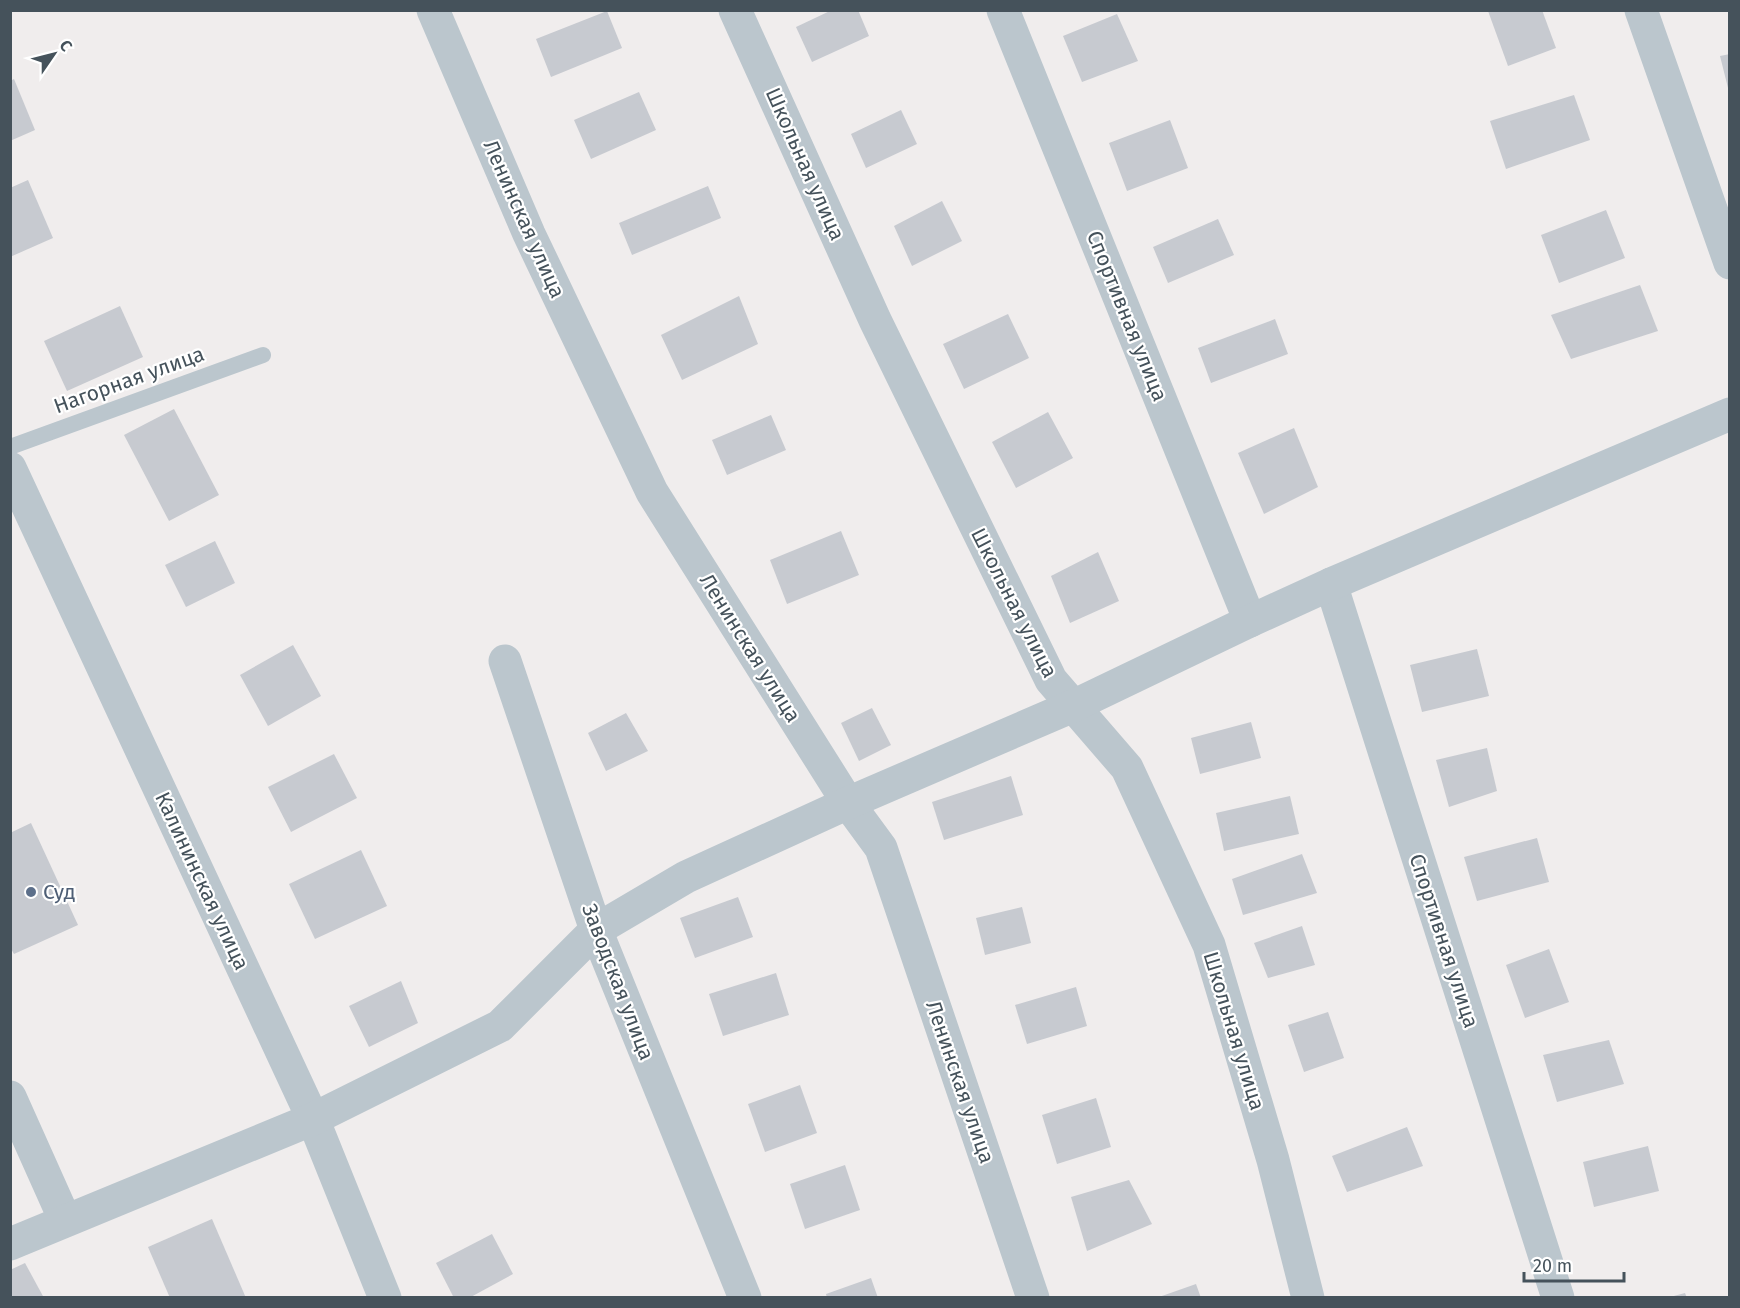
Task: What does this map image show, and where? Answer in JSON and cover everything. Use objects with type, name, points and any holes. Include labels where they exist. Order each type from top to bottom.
[{"type":"street","name":"Ленинская улица","points":[[433,10],[529,234],[652,492],[848,803],[881,848],[1033,1298]]},
{"type":"street","name":"Школьная улица","points":[[735,10],[875,320],[1051,680],[1127,768],[1209,945],[1273,1160],[1308,1298]]},
{"type":"street","name":"Спортивная улица","points":[[1003,10],[1250,621]]},
{"type":"street","points":[[1641,10],[1730,263]]},
{"type":"street","points":[[10,1244],[313,1119],[500,1026],[596,930],[686,877],[848,803],[1073,706],[1330,584],[1730,414]]},
{"type":"street","name":"Калининская улица","points":[[10,468],[313,1119],[385,1298]]},
{"type":"street","name":"Спортивная улица","points":[[1330,584],[1558,1298]]},
{"type":"street","name":"Заводская улица","points":[[505,661],[596,930],[745,1298]]},
{"type":"street","points":[[10,1097],[65,1220]]},
{"type":"lane","name":"Нагорная улица","points":[[10,447],[263,355]]},
{"type":"building","points":[[832,10],[858,10],[869,36],[812,62],[796,27]]},
{"type":"building","points":[[1542,10],[1556,48],[1508,66],[1488,11]]},
{"type":"building","points":[[607,11],[622,48],[551,77],[536,39]]},
{"type":"building","points":[[1117,14],[1138,61],[1082,82],[1063,36]]},
{"type":"building","points":[[1730,54],[1730,92],[1729,92],[1720,56]]},
{"type":"building","points":[[14,79],[35,130],[10,141],[10,81]]},
{"type":"building","points":[[639,92],[656,130],[591,159],[574,120]]},
{"type":"building","points":[[1574,95],[1590,140],[1506,169],[1490,121]]},
{"type":"building","points":[[901,110],[917,144],[866,168],[851,134]]},
{"type":"building","points":[[1170,120],[1188,168],[1127,191],[1109,143]]},
{"type":"building","points":[[28,180],[53,238],[10,257],[10,188]]},
{"type":"building","points":[[708,186],[721,218],[632,255],[619,223]]},
{"type":"building","points":[[942,201],[962,241],[912,266],[894,226]]},
{"type":"building","points":[[1606,210],[1625,258],[1559,283],[1541,235]]},
{"type":"building","points":[[1218,219],[1234,255],[1168,283],[1153,247]]},
{"type":"building","points":[[1640,285],[1658,331],[1571,359],[1551,315]]},
{"type":"building","points":[[739,296],[758,344],[682,380],[661,335]]},
{"type":"building","points":[[120,306],[143,357],[67,391],[44,341]]},
{"type":"building","points":[[1008,314],[1029,358],[964,389],[943,344]]},
{"type":"building","points":[[1275,319],[1288,354],[1211,383],[1198,348]]},
{"type":"building","points":[[174,409],[219,495],[169,521],[124,435]]},
{"type":"building","points":[[1048,412],[1073,458],[1016,488],[992,442]]},
{"type":"building","points":[[771,415],[786,450],[727,475],[712,440]]},
{"type":"building","points":[[1294,428],[1318,487],[1264,514],[1238,453]]},
{"type":"building","points":[[841,531],[859,575],[787,604],[770,560]]},
{"type":"building","points":[[215,541],[235,583],[186,607],[165,565]]},
{"type":"building","points":[[1098,552],[1119,601],[1070,623],[1051,576]]},
{"type":"building","points":[[293,645],[321,696],[268,726],[240,675]]},
{"type":"building","points":[[1477,649],[1489,696],[1422,712],[1410,665]]},
{"type":"building","points":[[872,708],[891,745],[859,761],[841,723]]},
{"type":"building","points":[[626,713],[648,751],[606,771],[588,733]]},
{"type":"building","points":[[1251,722],[1261,758],[1200,774],[1191,738]]},
{"type":"building","points":[[1487,748],[1497,791],[1449,807],[1436,760]]},
{"type":"building","points":[[334,754],[357,798],[291,832],[268,787]]},
{"type":"building","points":[[1011,776],[1023,815],[944,840],[932,802]]},
{"type":"building","points":[[1290,796],[1299,834],[1224,851],[1216,813]]},
{"type":"building","points":[[31,823],[78,925],[14,954],[10,947],[10,833]]},
{"type":"building","points":[[1537,838],[1549,882],[1477,901],[1464,857]]},
{"type":"building","points":[[361,850],[387,906],[315,939],[289,884]]},
{"type":"building","points":[[1302,854],[1317,893],[1243,915],[1232,879]]},
{"type":"building","points":[[738,897],[753,937],[695,958],[680,918]]},
{"type":"building","points":[[1022,907],[1031,943],[985,955],[976,918]]},
{"type":"building","points":[[1302,926],[1315,965],[1268,978],[1254,943]]},
{"type":"building","points":[[1549,949],[1569,1002],[1525,1018],[1506,965]]},
{"type":"building","points":[[776,973],[789,1015],[723,1036],[709,994]]},
{"type":"building","points":[[401,981],[418,1023],[369,1047],[349,1006]]},
{"type":"building","points":[[1076,987],[1087,1026],[1027,1044],[1015,1005]]},
{"type":"building","points":[[1328,1012],[1344,1058],[1304,1072],[1288,1025]]},
{"type":"building","points":[[1609,1040],[1624,1084],[1557,1102],[1543,1055]]},
{"type":"building","points":[[800,1085],[817,1133],[765,1152],[748,1104]]},
{"type":"building","points":[[1096,1098],[1111,1147],[1057,1164],[1042,1115]]},
{"type":"building","points":[[1407,1127],[1423,1166],[1347,1192],[1332,1156]]},
{"type":"building","points":[[1648,1146],[1659,1191],[1594,1207],[1583,1162]]},
{"type":"building","points":[[845,1165],[860,1210],[805,1229],[790,1184]]},
{"type":"building","points":[[1129,1180],[1152,1224],[1087,1251],[1071,1197]]},
{"type":"building","points":[[212,1219],[246,1298],[170,1298],[148,1247]]},
{"type":"building","points":[[492,1234],[513,1274],[469,1298],[454,1298],[436,1263]]},
{"type":"building","points":[[25,1263],[44,1298],[10,1298],[10,1270]]},
{"type":"building","points":[[871,1278],[878,1298],[827,1298],[826,1294]]},
{"type":"building","points":[[1196,1284],[1201,1298],[1159,1298],[1159,1297]]},
{"type":"building","points":[[1685,1293],[1687,1298],[1670,1298],[1670,1297]]},
{"type":"place","name":"Суд","points":[[31,892]]}]
